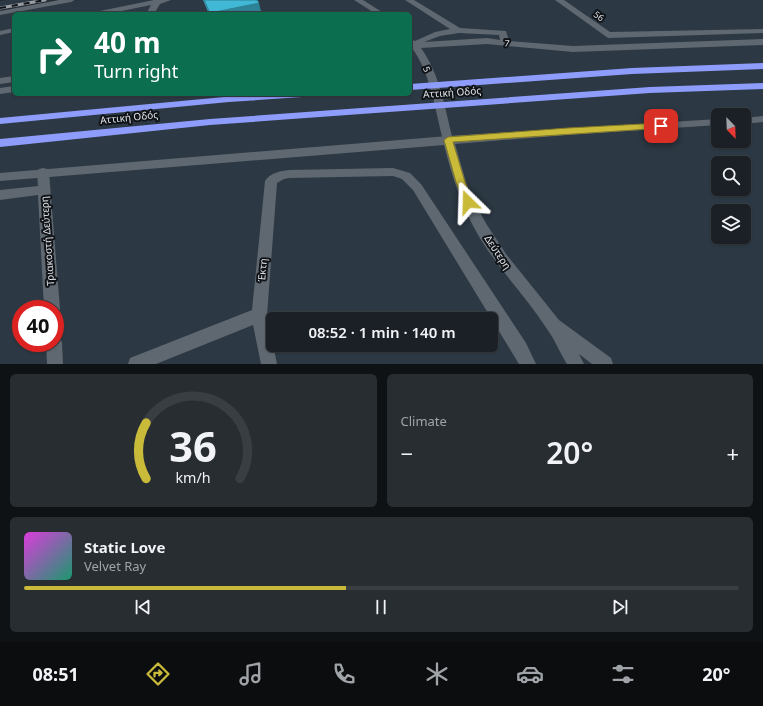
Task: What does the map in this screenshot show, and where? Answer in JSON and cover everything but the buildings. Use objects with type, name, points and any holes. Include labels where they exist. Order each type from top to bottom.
[{"type":"highway","name":"Αττική Οδός","points":[[412,86],[632,71],[763,66]]},
{"type":"highway","name":"Αττική Οδός","points":[[0,143],[210,122],[642,91],[763,86]]},
{"type":"highway","name":"Αττική Οδός","points":[[0,121],[273,96]]},
{"type":"street","points":[[0,13],[71,0]]},
{"type":"street","points":[[106,12],[167,0]]},
{"type":"street","points":[[358,0],[378,12]]},
{"type":"street","points":[[409,0],[458,31]]},
{"type":"street","name":"56","points":[[559,0],[608,35]]},
{"type":"street","points":[[151,12],[158,1]]},
{"type":"street","points":[[0,33],[12,30]]},
{"type":"street","points":[[412,43],[441,32],[458,31],[503,33],[505,42]]},
{"type":"street","points":[[603,48],[608,35],[763,31]]},
{"type":"street","name":"7","points":[[412,43],[505,42],[557,48],[603,48],[763,42]]},
{"type":"street","name":"5","points":[[412,43],[430,75],[444,124]]},
{"type":"street","points":[[0,81],[12,79]]},
{"type":"street","points":[[0,90],[12,89]]},
{"type":"street","points":[[751,120],[763,119]]},
{"type":"street","points":[[0,177],[43,172],[448,140],[711,122]]},
{"type":"street","name":"Δεύτερη","points":[[444,124],[460,182],[468,202],[482,229],[501,258],[553,324],[576,364]]},
{"type":"street","name":"Τριακοστή Δεύτερη","points":[[43,172],[51,300]]},
{"type":"street","name":"Έκτη","points":[[269,364],[259,315],[269,186],[271,181],[275,178],[289,174],[393,172],[406,176],[417,188],[520,349],[528,364]]},
{"type":"street","points":[[0,195],[44,190]]},
{"type":"street","points":[[136,364],[259,315]]},
{"type":"street","name":"Δεύτερη","points":[[553,324],[606,364]]},
{"type":"street","points":[[54,352],[55,364]]},
{"type":"shaded area","points":[[52,0],[0,10],[0,1]]},
{"type":"shaded area","points":[[80,0],[763,0],[763,364],[0,364],[0,14]]},
{"type":"railway","points":[[0,8],[45,0]]},
{"type":"route","points":[[468,202],[460,182],[448,140],[661,126]]}]
